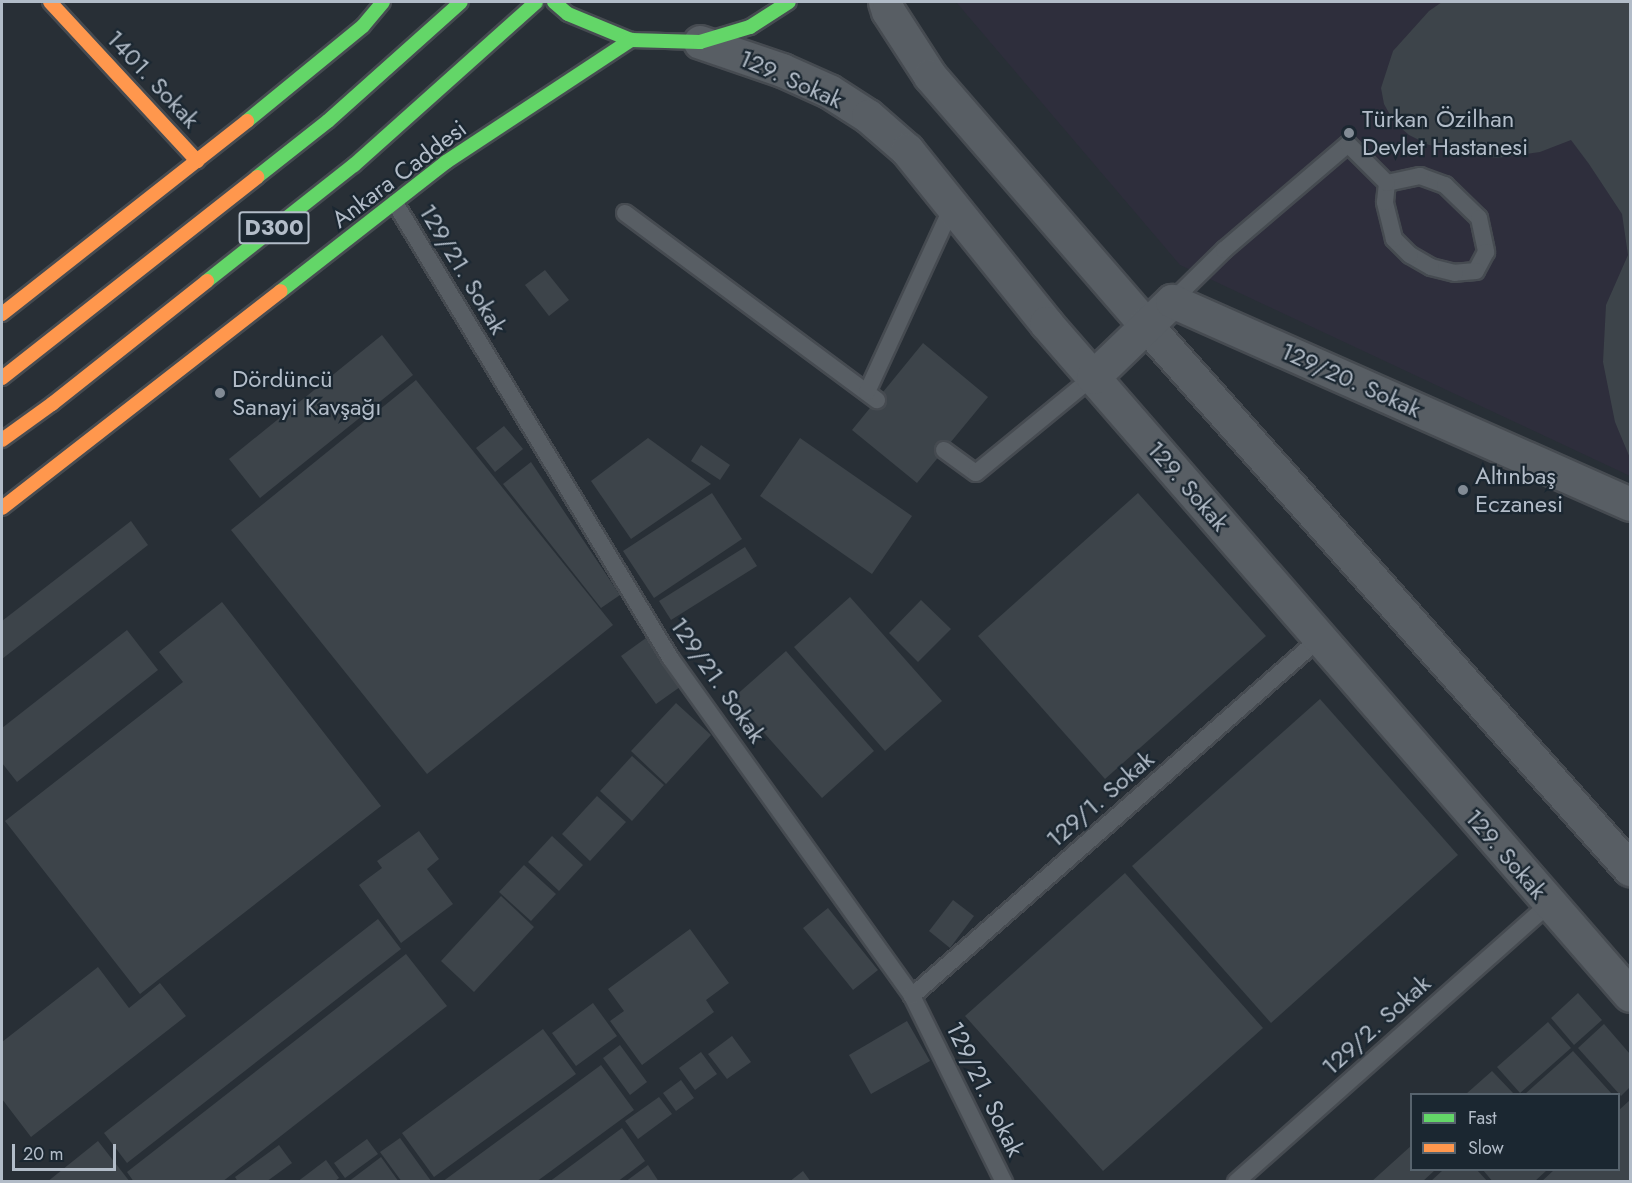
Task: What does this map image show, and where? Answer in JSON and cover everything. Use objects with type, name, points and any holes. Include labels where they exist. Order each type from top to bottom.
[{"type":"main road","name":"1401. Sokak","points":[[50,2],[198,161]]},
{"type":"main road","points":[[2,314],[198,161],[363,26],[383,2]]},
{"type":"main road","name":"D300","points":[[2,378],[328,121],[461,2]]},
{"type":"main road","name":"Ankara Caddesi","points":[[2,440],[52,404],[354,165],[536,2]]},
{"type":"main road","points":[[554,2],[568,15],[632,40],[700,42],[750,27],[789,2]]},
{"type":"main road","name":"Ankara Caddesi","points":[[2,508],[446,162],[632,40]]},
{"type":"street","points":[[885,2],[888,11],[930,76],[1145,324],[1630,869]]},
{"type":"street","name":"129. Sokak","points":[[700,42],[782,70],[829,91],[868,116],[907,150],[1093,377],[1630,995]]},
{"type":"street","points":[[1093,377],[1145,324],[1172,301]]},
{"type":"street","name":"129/20. Sokak","points":[[1172,301],[1630,504]]},
{"type":"lane","points":[[1172,301],[1224,250],[1348,144],[1387,183]]},
{"type":"lane","points":[[1406,178],[1428,178],[1445,185],[1474,212],[1479,218],[1486,246],[1486,252],[1476,271],[1463,274],[1443,271],[1422,263],[1404,249],[1394,239],[1389,226],[1385,202],[1387,183],[1406,178]]},
{"type":"lane","name":"129/21. Sokak","points":[[395,203],[671,659],[912,996],[1004,1182]]},
{"type":"lane","points":[[626,213],[872,396],[952,207]]},
{"type":"lane","points":[[944,450],[976,473],[1093,377]]},
{"type":"lane","name":"129/1. Sokak","points":[[912,996],[1320,638]]},
{"type":"lane","name":"129/2. Sokak","points":[[1236,1182],[1549,904]]},
{"type":"shaded area","name":"Türkan Özilhan Devlet Hastanesi","points":[[956,2],[1630,2],[1630,476],[1180,265]]},
{"type":"building","points":[[1442,2],[1630,2],[1630,458],[1615,422],[1603,362],[1606,305],[1628,255],[1622,214],[1589,164],[1571,140],[1540,152],[1496,158],[1429,145],[1409,135],[1394,122],[1384,104],[1381,88],[1393,51],[1429,11]]},
{"type":"building","points":[[545,270],[569,300],[549,316],[525,285]]},
{"type":"building","points":[[382,335],[413,375],[260,498],[229,459]]},
{"type":"building","points":[[923,343],[988,397],[917,483],[852,430]]},
{"type":"building","points":[[416,380],[613,625],[427,774],[231,530]]},
{"type":"building","points":[[504,426],[523,449],[495,472],[476,448]]},
{"type":"building","points":[[648,438],[711,484],[631,539],[591,481]]},
{"type":"building","points":[[800,438],[912,516],[872,574],[760,496]]},
{"type":"building","points":[[701,445],[730,465],[720,480],[691,461]]},
{"type":"building","points":[[531,462],[620,595],[601,608],[503,484]]},
{"type":"building","points":[[712,493],[742,539],[654,598],[623,551]]},
{"type":"building","points":[[1138,493],[1266,636],[1105,779],[978,636]]},
{"type":"building","points":[[131,521],[148,545],[2,659],[2,621]]},
{"type":"building","points":[[745,547],[757,566],[671,620],[659,601]]},
{"type":"building","points":[[850,597],[942,701],[885,751],[794,647]]},
{"type":"building","points":[[921,600],[951,629],[918,662],[889,633]]},
{"type":"building","points":[[222,602],[381,806],[140,994],[5,821],[183,682],[159,652]]},
{"type":"building","points":[[127,630],[158,670],[17,782],[2,763],[2,728]]},
{"type":"building","points":[[646,638],[680,687],[656,704],[621,656]]},
{"type":"building","points":[[786,651],[874,751],[822,798],[733,698]]},
{"type":"building","points":[[1320,699],[1458,855],[1271,1023],[1132,866]]},
{"type":"building","points":[[676,703],[711,735],[666,784],[631,751]]},
{"type":"building","points":[[632,756],[664,785],[632,821],[600,791]]},
{"type":"building","points":[[597,796],[626,822],[590,861],[562,834]]},
{"type":"building","points":[[419,831],[439,859],[427,869],[453,904],[401,943],[359,885],[382,868],[377,861]]},
{"type":"building","points":[[552,836],[583,865],[559,891],[528,862]]},
{"type":"building","points":[[524,865],[556,894],[531,921],[499,892]]},
{"type":"building","points":[[1125,873],[1263,1028],[1103,1171],[965,1016]]},
{"type":"building","points":[[501,896],[534,927],[474,992],[441,961]]},
{"type":"building","points":[[953,900],[974,916],[950,948],[929,931]]},
{"type":"building","points":[[828,908],[878,970],[853,990],[803,928]]},
{"type":"building","points":[[378,919],[401,949],[127,1163],[104,1133]]},
{"type":"building","points":[[690,929],[729,983],[706,1000],[714,1012],[642,1065],[610,1021],[624,1011],[608,989]]},
{"type":"building","points":[[406,954],[447,1006],[222,1182],[134,1182],[127,1172]]},
{"type":"building","points":[[98,967],[129,1008],[160,983],[186,1016],[31,1137],[2,1099],[2,1042]]},
{"type":"building","points":[[1578,993],[1602,1020],[1574,1045],[1551,1018]]},
{"type":"building","points":[[593,1003],[617,1036],[576,1066],[552,1033]]},
{"type":"building","points":[[907,1021],[930,1061],[871,1094],[849,1055]]},
{"type":"building","points":[[1548,1022],[1571,1048],[1520,1093],[1497,1067]]},
{"type":"building","points":[[1604,1024],[1630,1054],[1630,1087],[1621,1096],[1578,1048]]},
{"type":"building","points":[[543,1029],[576,1074],[434,1177],[402,1133]]},
{"type":"building","points":[[732,1036],[751,1062],[727,1079],[708,1054]]},
{"type":"building","points":[[620,1045],[647,1082],[630,1095],[603,1058]]},
{"type":"building","points":[[1573,1051],[1611,1093],[1526,1093]]},
{"type":"building","points":[[701,1052],[717,1074],[695,1090],[679,1068]]},
{"type":"building","points":[[601,1065],[634,1110],[536,1182],[442,1182]]},
{"type":"building","points":[[1492,1071],[1513,1093],[1467,1093]]},
{"type":"building","points":[[681,1080],[694,1098],[676,1111],[663,1093]]},
{"type":"building","points":[[659,1097],[672,1114],[638,1139],[625,1121]]},
{"type":"building","points":[[1630,1100],[1630,1182],[1541,1182],[1553,1171],[1620,1171],[1620,1109]]},
{"type":"building","points":[[622,1128],[645,1161],[617,1182],[549,1182]]},
{"type":"building","points":[[400,1138],[430,1182],[402,1182],[380,1152]]},
{"type":"building","points":[[367,1139],[378,1154],[345,1178],[334,1163]]},
{"type":"building","points":[[98,1141],[130,1182],[47,1182]]},
{"type":"building","points":[[279,1145],[292,1163],[266,1182],[238,1182],[235,1177]]},
{"type":"building","points":[[1410,1147],[1410,1171],[1434,1171],[1422,1182],[1371,1182]]},
{"type":"building","points":[[381,1157],[399,1182],[348,1182]]},
{"type":"building","points":[[326,1160],[339,1178],[334,1182],[297,1182]]},
{"type":"building","points":[[648,1165],[659,1182],[625,1182]]},
{"type":"building","points":[[803,1171],[811,1182],[789,1182]]},
{"type":"building","points":[[1442,1171],[1478,1171],[1488,1182],[1430,1182]]},
{"type":"building","points":[[1484,1171],[1546,1171],[1534,1182],[1493,1182]]},
{"type":"traffic: fast","points":[[247,121],[363,26],[383,2]]},
{"type":"traffic: fast","points":[[257,177],[328,121],[461,2]]},
{"type":"traffic: fast","points":[[207,281],[354,165],[536,2]]},
{"type":"traffic: fast","points":[[554,2],[568,14],[631,40],[700,42],[750,27],[789,2]]},
{"type":"traffic: fast","points":[[281,291],[446,162],[631,40]]},
{"type":"traffic: slow","points":[[50,2],[197,161]]},
{"type":"traffic: slow","points":[[2,314],[247,121]]},
{"type":"traffic: slow","points":[[2,378],[257,177]]},
{"type":"traffic: slow","points":[[2,440],[52,404],[207,281]]},
{"type":"traffic: slow","points":[[2,508],[281,291]]},
{"type":"place","name":"Türkan Özilhan Devlet Hastanesi","points":[[1349,133]]},
{"type":"place","name":"Dördüncü Sanayi Kavşağı","points":[[220,393]]},
{"type":"place","name":"Altınbaş Eczanesi","points":[[1463,490]]}]
